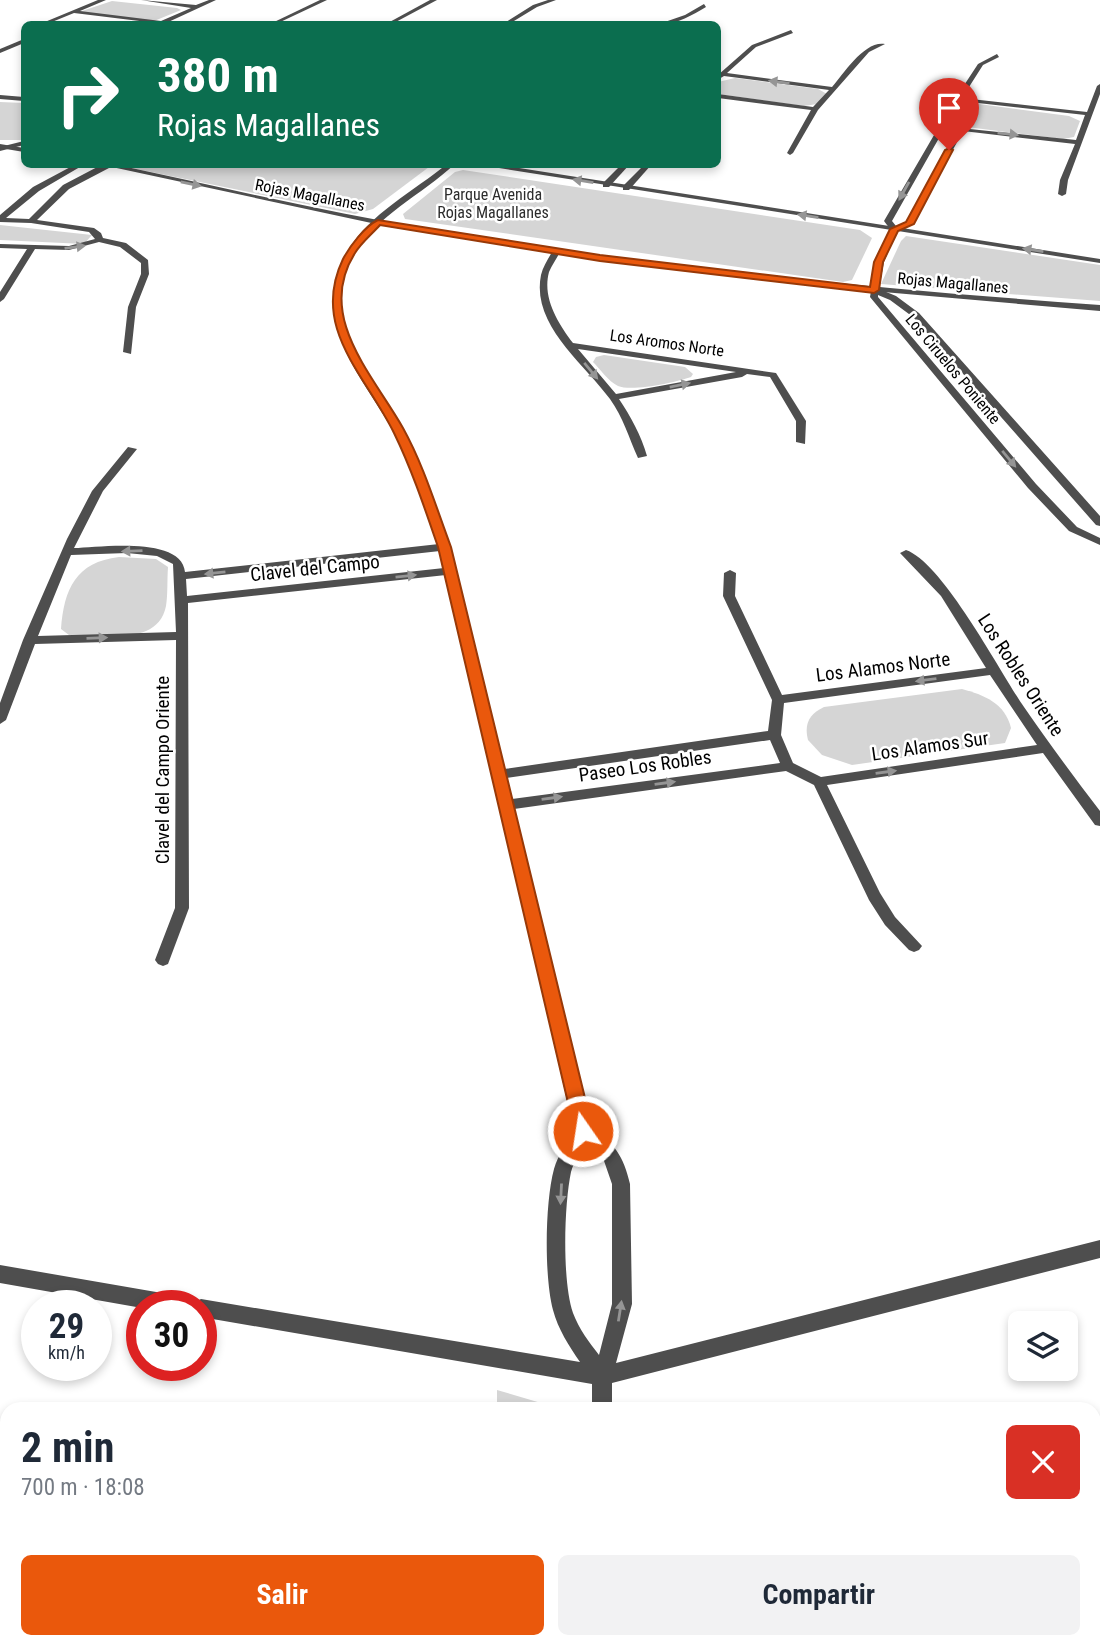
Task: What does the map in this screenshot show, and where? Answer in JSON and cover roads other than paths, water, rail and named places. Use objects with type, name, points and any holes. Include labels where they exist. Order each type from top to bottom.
[{"type":"street","points":[[51,21],[103,0]]},
{"type":"street","points":[[144,0],[198,7]]},
{"type":"street","points":[[168,21],[213,0]]},
{"type":"street","points":[[279,21],[324,0]]},
{"type":"street","points":[[395,21],[434,0]]},
{"type":"street","points":[[511,21],[535,6],[553,0]]},
{"type":"street","points":[[671,21],[704,6]]},
{"type":"street","points":[[75,12],[140,21]]},
{"type":"street","points":[[74,21],[92,14]]},
{"type":"street","points":[[721,76],[754,46],[791,32]]},
{"type":"street","points":[[0,42],[21,33]]},
{"type":"street","points":[[0,51],[21,42]]},
{"type":"street","points":[[790,153],[815,109],[867,51],[882,44]]},
{"type":"street","points":[[894,229],[888,221],[940,126],[981,64],[997,56]]},
{"type":"street","points":[[721,77],[835,89]]},
{"type":"street","points":[[1062,194],[1100,86]]},
{"type":"street","points":[[721,96],[815,109]]},
{"type":"street","points":[[0,97],[21,99]]},
{"type":"street","points":[[958,99],[1090,114]]},
{"type":"street","points":[[940,126],[1079,142]]},
{"type":"street","points":[[874,290],[878,262],[894,229],[909,224],[961,129]]},
{"type":"street","points":[[3,147],[21,144]]},
{"type":"street","points":[[3,147],[21,150]]},
{"type":"street","points":[[0,220],[36,189],[75,168]]},
{"type":"street","points":[[31,221],[66,187],[98,168]]},
{"type":"street","name":"Rojas Magallanes","points":[[117,168],[378,222],[556,252],[874,290],[1100,308]]},
{"type":"street","points":[[447,168],[378,222],[358,242],[345,262],[336,290],[337,319],[349,352],[379,397],[414,463],[451,571],[583,1131],[563,1169],[560,1189],[559,1289],[562,1308],[569,1326],[602,1376]]},
{"type":"street","points":[[502,168],[1100,261]]},
{"type":"street","points":[[606,185],[623,168]]},
{"type":"street","points":[[626,188],[645,168]]},
{"type":"street","points":[[0,220],[31,221],[91,230],[98,235],[99,240]]},
{"type":"street","points":[[0,246],[69,248],[99,240],[123,245],[145,262],[145,274],[132,307],[128,352]]},
{"type":"street","points":[[0,299],[32,247]]},
{"type":"street","points":[[556,252],[547,267],[543,286],[546,308],[569,345],[613,397],[636,435],[642,456]]},
{"type":"street","name":"Los Ciruelos Poniente","points":[[1100,523],[916,315],[893,298],[874,290],[874,297],[885,314],[1032,486],[1073,529],[1100,542]]},
{"type":"street","name":"Los Aromos Norte","points":[[569,345],[760,371]]},
{"type":"street","points":[[613,397],[760,371],[778,380],[801,421],[801,442]]},
{"type":"street","points":[[0,720],[29,640],[86,508],[112,468],[132,449]]},
{"type":"street","name":"Clavel del Campo","points":[[181,576],[444,547]]},
{"type":"street","points":[[67,552],[160,551],[175,556],[181,576]]},
{"type":"street","name":"Los Robles Oriente","points":[[906,553],[931,575],[981,646],[994,671],[1046,748],[1100,821]]},
{"type":"street","name":"Clavel del Campo","points":[[182,600],[451,571]]},
{"type":"street","points":[[730,573],[730,596],[778,700],[774,735],[788,765],[819,782],[878,903],[914,946]]},
{"type":"street","name":"Clavel del Campo Oriente","points":[[163,960],[182,908],[181,576]]},
{"type":"street","points":[[29,640],[181,636]]},
{"type":"street","name":"Los Alamos Norte","points":[[778,700],[994,671]]},
{"type":"street","name":"Paseo Los Robles","points":[[499,774],[774,735]]},
{"type":"street","name":"Los Alamos Sur","points":[[819,782],[1046,748]]},
{"type":"street","name":"Paseo Los Robles","points":[[506,805],[788,765]]},
{"type":"street","points":[[583,1131],[609,1149],[617,1165],[621,1184],[622,1304],[602,1376],[602,1402]]},
{"type":"street","points":[[217,1311],[602,1376],[1100,1249]]},
{"type":"street","points":[[0,1274],[126,1296]]},
{"type":"park label","name":"Parque Avenida Rojas Magallanes","points":[[493,203]]}]
